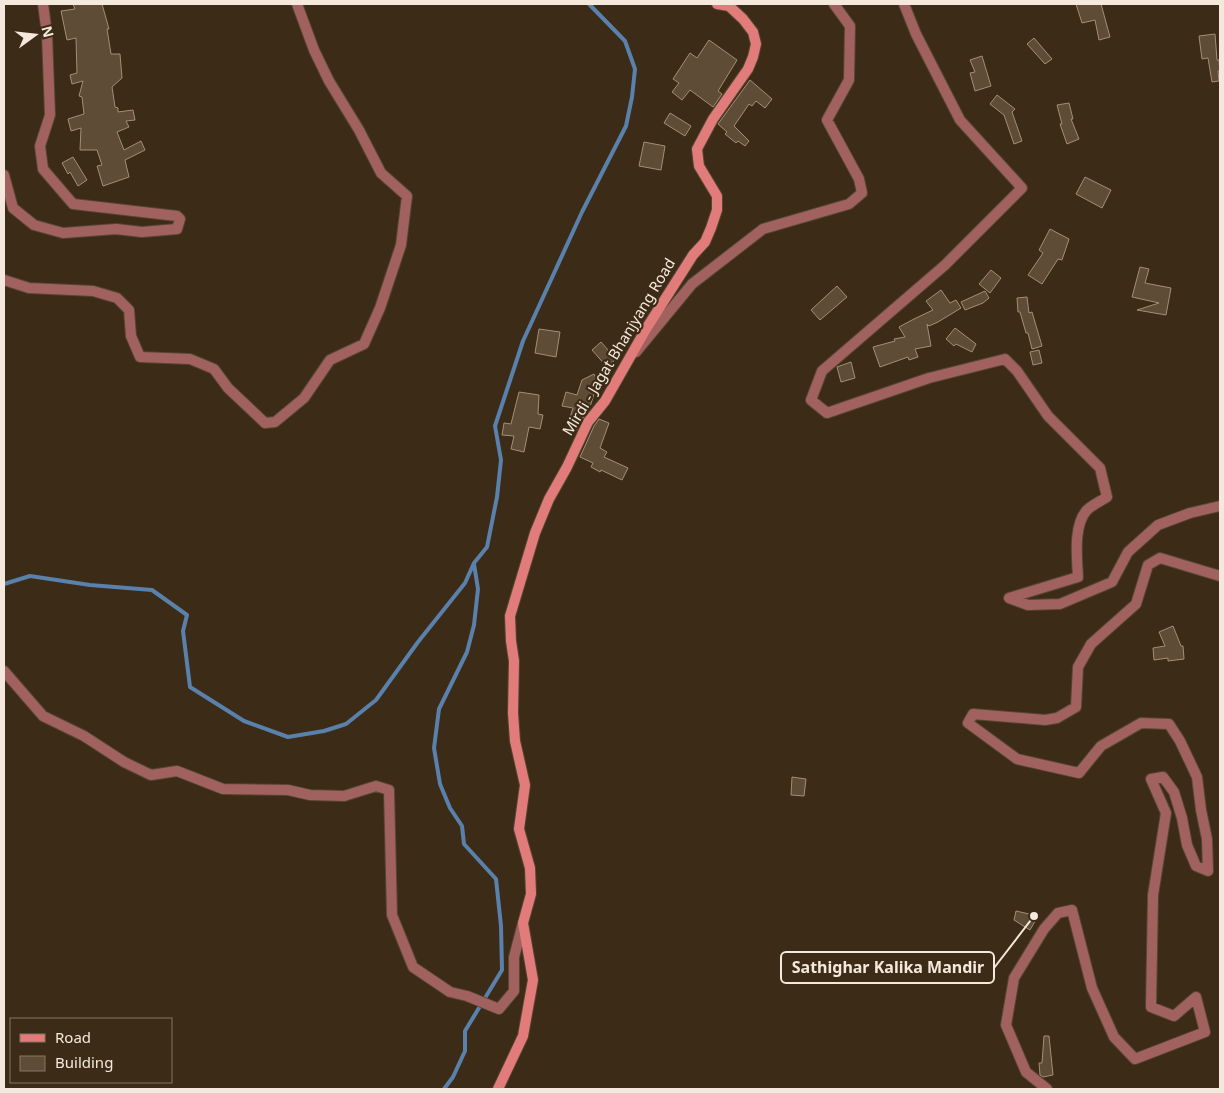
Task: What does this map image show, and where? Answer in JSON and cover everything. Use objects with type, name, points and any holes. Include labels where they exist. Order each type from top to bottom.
[{"type":"street","points":[[4,175],[13,208],[34,225],[64,233],[116,229],[142,232],[177,229],[180,219],[177,216],[74,204],[43,169],[40,146],[50,116],[47,34],[43,4]]},
{"type":"street","points":[[4,280],[29,288],[93,291],[117,298],[129,310],[131,336],[140,357],[190,359],[214,369],[228,388],[265,424],[275,422],[304,398],[330,360],[364,344],[380,308],[401,245],[407,196],[381,174],[314,50],[298,4]]},
{"type":"street","name":"Mirdi - Jagat Bhanjyang Road","points":[[498,1089],[523,1036],[533,980],[523,923],[532,894],[530,868],[519,830],[525,785],[515,741],[513,713],[514,662],[510,616],[532,542],[549,499],[567,467],[588,422],[605,401],[624,366],[693,255],[705,242],[717,210],[717,196],[699,166],[697,148],[713,120],[748,69],[756,44],[753,32],[743,19],[729,6],[717,4]]},
{"type":"street","points":[[624,366],[692,284],[764,229],[849,204],[862,194],[858,179],[827,120],[849,80],[850,26],[834,4]]},
{"type":"street","points":[[904,4],[916,34],[960,120],[1022,188],[945,265],[822,372],[811,400],[827,413],[929,378],[1004,359],[1017,370],[1048,416],[1100,468],[1107,497],[1086,510],[1080,526],[1076,540],[1078,577],[1009,598],[1028,606],[1060,604],[1112,582],[1128,552],[1158,525],[1190,513],[1220,506]]},
{"type":"street","points":[[1047,1089],[1026,1072],[1006,1025],[1014,978],[1044,929],[1058,912],[1072,910],[1092,988],[1114,1037],[1135,1059],[1204,1032],[1196,997],[1174,1016],[1151,1006],[1153,895],[1166,814],[1151,779],[1163,777],[1174,792],[1182,818],[1187,845],[1196,866],[1208,871],[1207,839],[1197,777],[1180,740],[1168,724],[1141,724],[1133,728],[1101,746],[1079,773],[1017,759],[968,723],[973,714],[1045,720],[1056,718],[1076,707],[1078,667],[1091,644],[1136,604],[1148,565],[1160,558],[1220,576]]},
{"type":"street","points":[[4,671],[43,716],[84,736],[124,762],[151,775],[177,771],[223,789],[288,790],[310,795],[344,796],[376,786],[390,790],[392,915],[413,967],[450,992],[467,996],[499,1009],[514,991],[514,957],[523,923]]},
{"type":"building","points":[[73,4],[102,4],[109,29],[107,29],[111,54],[120,54],[122,78],[112,87],[115,107],[118,108],[118,112],[133,110],[135,120],[126,121],[129,127],[117,132],[124,150],[141,141],[145,150],[125,160],[129,177],[103,186],[97,166],[102,165],[97,150],[80,150],[81,128],[71,131],[68,119],[84,114],[82,97],[79,96],[83,81],[72,84],[70,75],[77,73],[76,38],[67,40],[61,11],[75,9]]},
{"type":"building","points":[[1076,4],[1101,4],[1110,37],[1099,40],[1095,20],[1082,23]]},
{"type":"building","points":[[1215,34],[1220,71],[1218,71],[1219,81],[1212,82],[1208,58],[1202,59],[1199,36]]},
{"type":"building","points":[[1034,38],[1052,59],[1045,64],[1027,44]]},
{"type":"building","points":[[709,40],[737,60],[718,91],[722,94],[713,107],[690,90],[682,100],[672,92],[679,83],[673,79],[690,53],[697,58]]},
{"type":"building","points":[[982,56],[991,86],[975,91],[970,73],[975,72],[970,60]]},
{"type":"building","points":[[750,80],[772,99],[765,108],[756,101],[752,106],[749,104],[734,126],[749,141],[745,146],[738,141],[736,143],[725,134],[727,132],[718,124]]},
{"type":"building","points":[[997,95],[1015,109],[1012,112],[1022,141],[1014,144],[1004,115],[990,104]]},
{"type":"building","points":[[1069,103],[1073,119],[1071,119],[1079,139],[1067,144],[1060,124],[1062,124],[1057,105]]},
{"type":"building","points":[[670,113],[691,126],[685,136],[664,123]]},
{"type":"building","points":[[644,142],[665,146],[661,170],[639,166]]},
{"type":"building","points":[[73,157],[87,180],[78,186],[62,163]]},
{"type":"building","points":[[1085,177],[1111,190],[1102,208],[1076,194]]},
{"type":"building","points":[[1050,229],[1069,239],[1062,260],[1058,259],[1042,284],[1028,275],[1043,253],[1039,250]]},
{"type":"building","points":[[1140,267],[1149,269],[1145,283],[1171,288],[1166,315],[1137,310],[1159,303],[1132,297]]},
{"type":"building","points":[[991,270],[1001,278],[990,293],[979,284]]},
{"type":"building","points":[[837,286],[847,297],[820,320],[811,310]]},
{"type":"building","points":[[941,290],[950,303],[956,300],[961,308],[938,322],[929,326],[927,324],[931,346],[915,349],[918,357],[909,360],[908,357],[880,367],[873,347],[905,337],[899,327],[933,310],[926,301]]},
{"type":"building","points":[[985,291],[989,298],[983,303],[965,310],[961,302]]},
{"type":"building","points":[[1027,297],[1029,313],[1032,312],[1042,346],[1032,349],[1028,333],[1026,333],[1020,312],[1018,312],[1017,298]]},
{"type":"building","points":[[955,328],[976,344],[972,352],[956,344],[954,346],[946,339]]},
{"type":"building","points":[[539,329],[560,332],[556,357],[535,353]]},
{"type":"building","points":[[601,342],[616,359],[607,367],[592,350]]},
{"type":"building","points":[[1039,350],[1042,363],[1033,365],[1030,352]]},
{"type":"building","points":[[851,362],[855,378],[841,382],[837,367]]},
{"type":"building","points":[[594,374],[601,388],[595,391],[589,410],[577,430],[567,427],[573,408],[562,406],[566,392],[577,395],[582,380]]},
{"type":"building","points":[[519,392],[539,395],[538,414],[543,415],[540,429],[529,427],[524,452],[511,449],[514,436],[502,435],[504,423],[511,424]]},
{"type":"building","points":[[599,419],[609,423],[600,448],[607,452],[604,457],[628,468],[622,480],[601,470],[600,472],[591,467],[593,463],[580,457]]},
{"type":"building","points":[[1173,626],[1181,646],[1183,646],[1184,659],[1168,661],[1168,658],[1154,660],[1153,648],[1165,646],[1159,632]]},
{"type":"building","points":[[792,777],[806,779],[804,796],[791,795]]},
{"type":"building","points":[[1016,911],[1038,916],[1030,930],[1014,920]]},
{"type":"building","points":[[1044,1036],[1049,1036],[1053,1075],[1043,1077],[1040,1075],[1039,1063],[1042,1063]]},
{"type":"waterway","points":[[4,584],[30,576],[90,585],[152,590],[187,615],[183,631],[190,687],[244,721],[288,737],[324,731],[346,724],[376,700],[418,642],[465,583],[474,563],[487,547],[497,497],[501,460],[495,426],[523,341],[582,212],[626,126],[635,69],[625,41],[589,4]]},
{"type":"waterway","points":[[444,1089],[453,1077],[465,1051],[465,1031],[502,970],[501,926],[496,879],[464,844],[462,826],[450,808],[440,784],[434,748],[439,709],[467,652],[474,625],[478,589],[474,564]]},
{"type":"place","name":"Sathighar Kalika Mandir","points":[[1034,916]]}]
